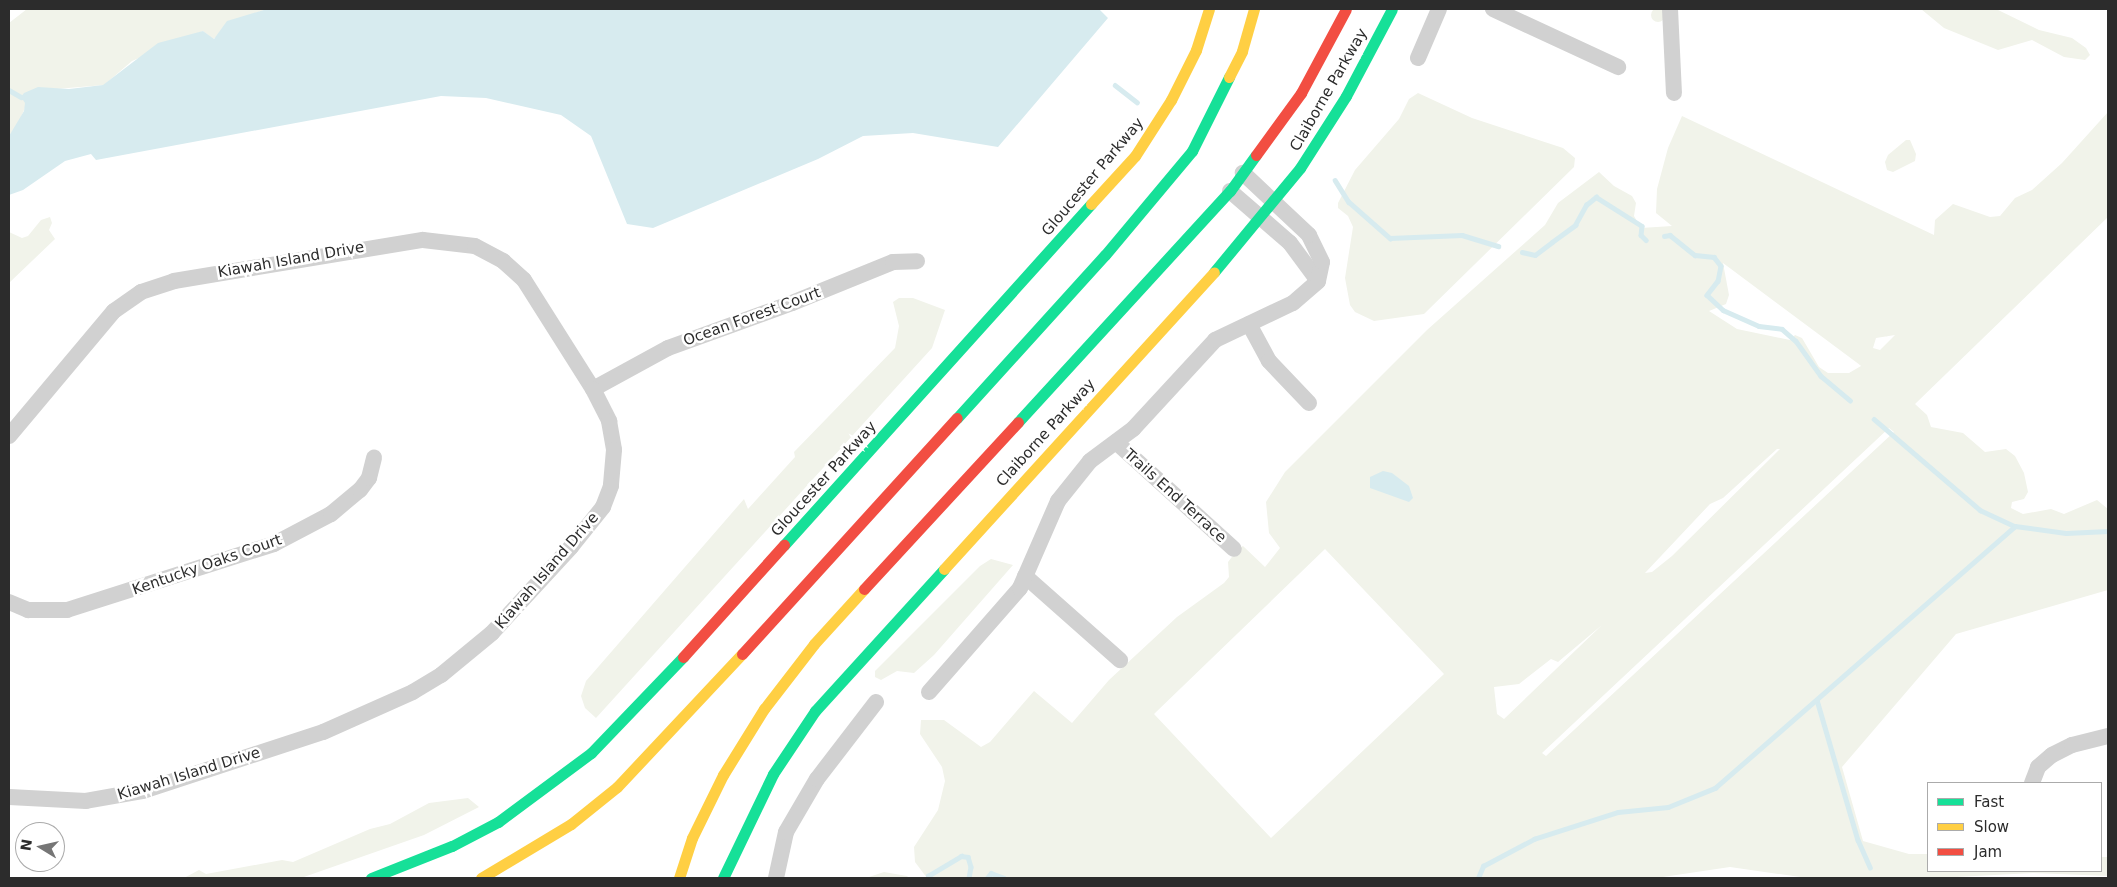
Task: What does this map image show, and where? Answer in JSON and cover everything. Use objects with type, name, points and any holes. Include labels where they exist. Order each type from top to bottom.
[{"type":"main road","name":"Gloucester Parkway","points":[[371,878],[452,846],[498,822],[591,753],[643,701],[1135,156],[1171,100],[1196,50],[1209,9]]},
{"type":"main road","points":[[481,878],[571,824],[617,787],[662,742],[1112,248],[1192,151],[1242,51],[1254,9]]},
{"type":"main road","name":"Claiborne Parkway","points":[[679,878],[692,838],[723,776],[764,709],[814,644],[1230,191],[1301,93],[1346,9]]},
{"type":"main road","name":"Claiborne Parkway","points":[[723,878],[772,774],[815,711],[1221,263],[1274,200],[1300,168],[1346,96],[1392,9]]},
{"type":"street","points":[[1418,58],[1439,9]]},
{"type":"street","points":[[1493,9],[1618,67]]},
{"type":"street","points":[[1670,9],[1674,93]]},
{"type":"street","points":[[929,692],[1020,588],[1058,501],[1090,461],[1133,429],[1210,345],[1293,303],[1318,281],[1322,273],[1319,252],[1309,235],[1274,200],[1244,174]]},
{"type":"street","points":[[1230,191],[1260,215],[1301,256],[1318,281]]},
{"type":"street","name":"Kiawah Island Drive","points":[[9,436],[114,311],[141,292],[174,281],[423,240],[475,246],[515,271],[544,309],[593,389],[609,422],[614,450],[611,486],[603,507],[492,633],[441,675],[390,704],[323,732],[142,791],[86,801],[9,797]]},
{"type":"street","name":"Ocean Forest Court","points":[[593,389],[668,348],[792,304],[893,262],[917,262]]},
{"type":"street","points":[[1249,324],[1269,360],[1310,403]]},
{"type":"street","name":"Trails End Terrace","points":[[1116,442],[1234,550]]},
{"type":"street","name":"Kentucky Oaks Court","points":[[9,602],[28,610],[67,610],[274,544],[331,514],[360,490],[369,478],[374,458]]},
{"type":"street","points":[[1025,576],[1120,660]]},
{"type":"street","points":[[776,878],[786,832],[817,779],[876,702]]},
{"type":"street","points":[[2032,782],[2038,767],[2052,756],[2072,745],[2108,736]]},
{"type":"shaded area","points":[[1658,8],[1663,10],[1665,15],[1663,20],[1658,22],[1653,20],[1651,15],[1653,10]]},
{"type":"shaded area","points":[[27,9],[267,9],[250,15],[213,39],[203,31],[132,61],[104,85],[32,91],[19,122],[9,136],[9,23]]},
{"type":"shaded area","points":[[267,9],[1099,9],[1108,18],[998,147],[913,133],[863,136],[818,159],[653,228],[627,224],[591,136],[561,115],[486,98],[441,96],[96,160],[91,154],[65,161],[23,190],[9,195],[9,136],[24,111],[25,103],[21,97],[24,93],[38,87],[69,89],[103,85],[158,43],[203,31],[214,39],[227,21]]},
{"type":"shaded area","points":[[1921,9],[1996,9],[2039,30],[2072,38],[2086,48],[2090,55],[2085,60],[2064,57],[2032,40],[1998,50],[1944,28]]},
{"type":"shaded area","points":[[1418,93],[1472,118],[1563,148],[1575,158],[1574,167],[1424,314],[1374,321],[1355,312],[1350,305],[1345,278],[1353,227],[1348,216],[1338,208],[1338,203],[1355,170],[1399,119],[1409,99]]},
{"type":"shaded area","points":[[2108,112],[2108,217],[1915,404],[1927,415],[1931,427],[1963,433],[1985,452],[2006,449],[2015,456],[2024,473],[2028,492],[2024,499],[2012,502],[2011,508],[2023,514],[2051,509],[2064,514],[2097,500],[2108,509],[2108,590],[1956,634],[1842,767],[1863,841],[1909,854],[1927,854],[1927,872],[2102,872],[2102,857],[2108,857],[2108,876],[2033,873],[1937,878],[1807,878],[1730,867],[1656,878],[927,878],[915,862],[914,847],[938,810],[945,781],[942,767],[920,734],[921,720],[944,720],[981,747],[990,742],[1034,691],[1072,723],[1109,680],[1177,617],[1224,583],[1229,577],[1228,562],[1238,549],[1243,546],[1265,567],[1280,548],[1269,533],[1266,502],[1285,472],[1427,330],[1545,225],[1558,203],[1599,172],[1614,186],[1632,196],[1636,203],[1634,216],[1641,228],[1672,226],[1656,213],[1657,189],[1668,148],[1682,116],[1934,235],[1935,220],[1953,204],[1990,217],[2000,216],[2015,198],[2032,190],[2062,163]],"holes":[[[1723,263],[1861,366],[1849,373],[1828,373],[1819,367],[1802,338],[1795,335],[1790,340],[1737,329],[1709,311],[1726,304],[1729,295]],[[1895,335],[1880,350],[1873,348],[1876,338]],[[1889,428],[1894,432],[1546,756],[1542,753]],[[1777,449],[1780,449],[1672,556],[1652,572],[1645,573],[1710,504],[1723,498]],[[1325,549],[1444,674],[1271,838],[1154,714]],[[1602,625],[1504,719],[1497,714],[1494,687],[1519,684],[1551,659],[1558,662]]]},
{"type":"shaded area","points":[[1906,140],[1910,140],[1916,154],[1915,161],[1893,172],[1887,170],[1885,162],[1888,155]]},
{"type":"shaded area","points":[[50,217],[52,223],[49,230],[55,239],[9,283],[9,232],[22,238],[28,236],[41,220]]},
{"type":"shaded area","points":[[899,298],[913,298],[945,310],[932,348],[596,718],[585,708],[581,696],[586,681],[744,499],[748,509],[795,457],[794,452],[895,348],[899,326],[893,302]]},
{"type":"shaded area","points":[[1383,471],[1392,473],[1409,486],[1413,498],[1409,502],[1370,488],[1370,477]]},
{"type":"shaded area","points":[[991,559],[1013,565],[934,655],[914,673],[897,671],[881,680],[875,677],[875,671],[980,566]]},
{"type":"shaded area","points":[[468,798],[479,807],[424,835],[301,878],[184,878],[199,870],[206,874],[282,860],[293,862],[370,829],[390,824],[429,803]]},
{"type":"shaded area","points":[[884,872],[907,876],[909,878],[866,878]]},
{"type":"waterway","points":[[1115,85],[1137,102]]},
{"type":"waterway","points":[[9,90],[21,97]]},
{"type":"waterway","points":[[1335,180],[1349,202],[1390,238],[1462,235],[1498,246]]},
{"type":"waterway","points":[[1522,252],[1535,255],[1575,225],[1586,205],[1596,197],[1642,226],[1641,235],[1646,240]]},
{"type":"waterway","points":[[1664,236],[1670,235],[1695,255],[1714,257],[1721,266],[1718,281],[1707,295],[1723,310],[1759,326],[1782,329],[1796,341],[1821,376],[1850,400]]},
{"type":"waterway","points":[[1874,419],[1980,510],[2015,526]]},
{"type":"waterway","points":[[1478,878],[1483,866],[1534,839],[1618,812],[1668,807],[1715,788],[2015,526],[2066,533],[2108,531]]},
{"type":"waterway","points":[[1817,700],[1858,840],[1870,867]]},
{"type":"waterway","points":[[928,878],[928,876],[961,856],[968,857],[971,867],[969,878]]},
{"type":"waterway","points":[[987,878],[991,873],[1004,878]]},
{"type":"traffic: fast","points":[[1214,272],[1300,168],[1346,96],[1392,9]]},
{"type":"traffic: fast","points":[[957,418],[1105,255],[1192,151],[1229,77]]},
{"type":"traffic: fast","points":[[1018,422],[1230,191],[1256,155]]},
{"type":"traffic: fast","points":[[784,545],[1091,204]]},
{"type":"traffic: fast","points":[[723,878],[773,774],[815,711],[944,569]]},
{"type":"traffic: fast","points":[[371,878],[452,846],[498,822],[591,753],[683,657]]},
{"type":"traffic: slow","points":[[1091,204],[1135,156],[1171,100],[1196,50],[1209,9]]},
{"type":"traffic: slow","points":[[1229,77],[1242,51],[1254,9]]},
{"type":"traffic: slow","points":[[944,569],[1214,272]]},
{"type":"traffic: slow","points":[[679,878],[692,838],[723,775],[764,709],[814,644],[864,589]]},
{"type":"traffic: slow","points":[[481,878],[571,824],[617,787],[742,654]]},
{"type":"traffic: jam","points":[[1256,155],[1301,93],[1346,9]]},
{"type":"traffic: jam","points":[[742,654],[957,418]]},
{"type":"traffic: jam","points":[[864,589],[1018,422]]},
{"type":"traffic: jam","points":[[683,657],[784,545]]}]
